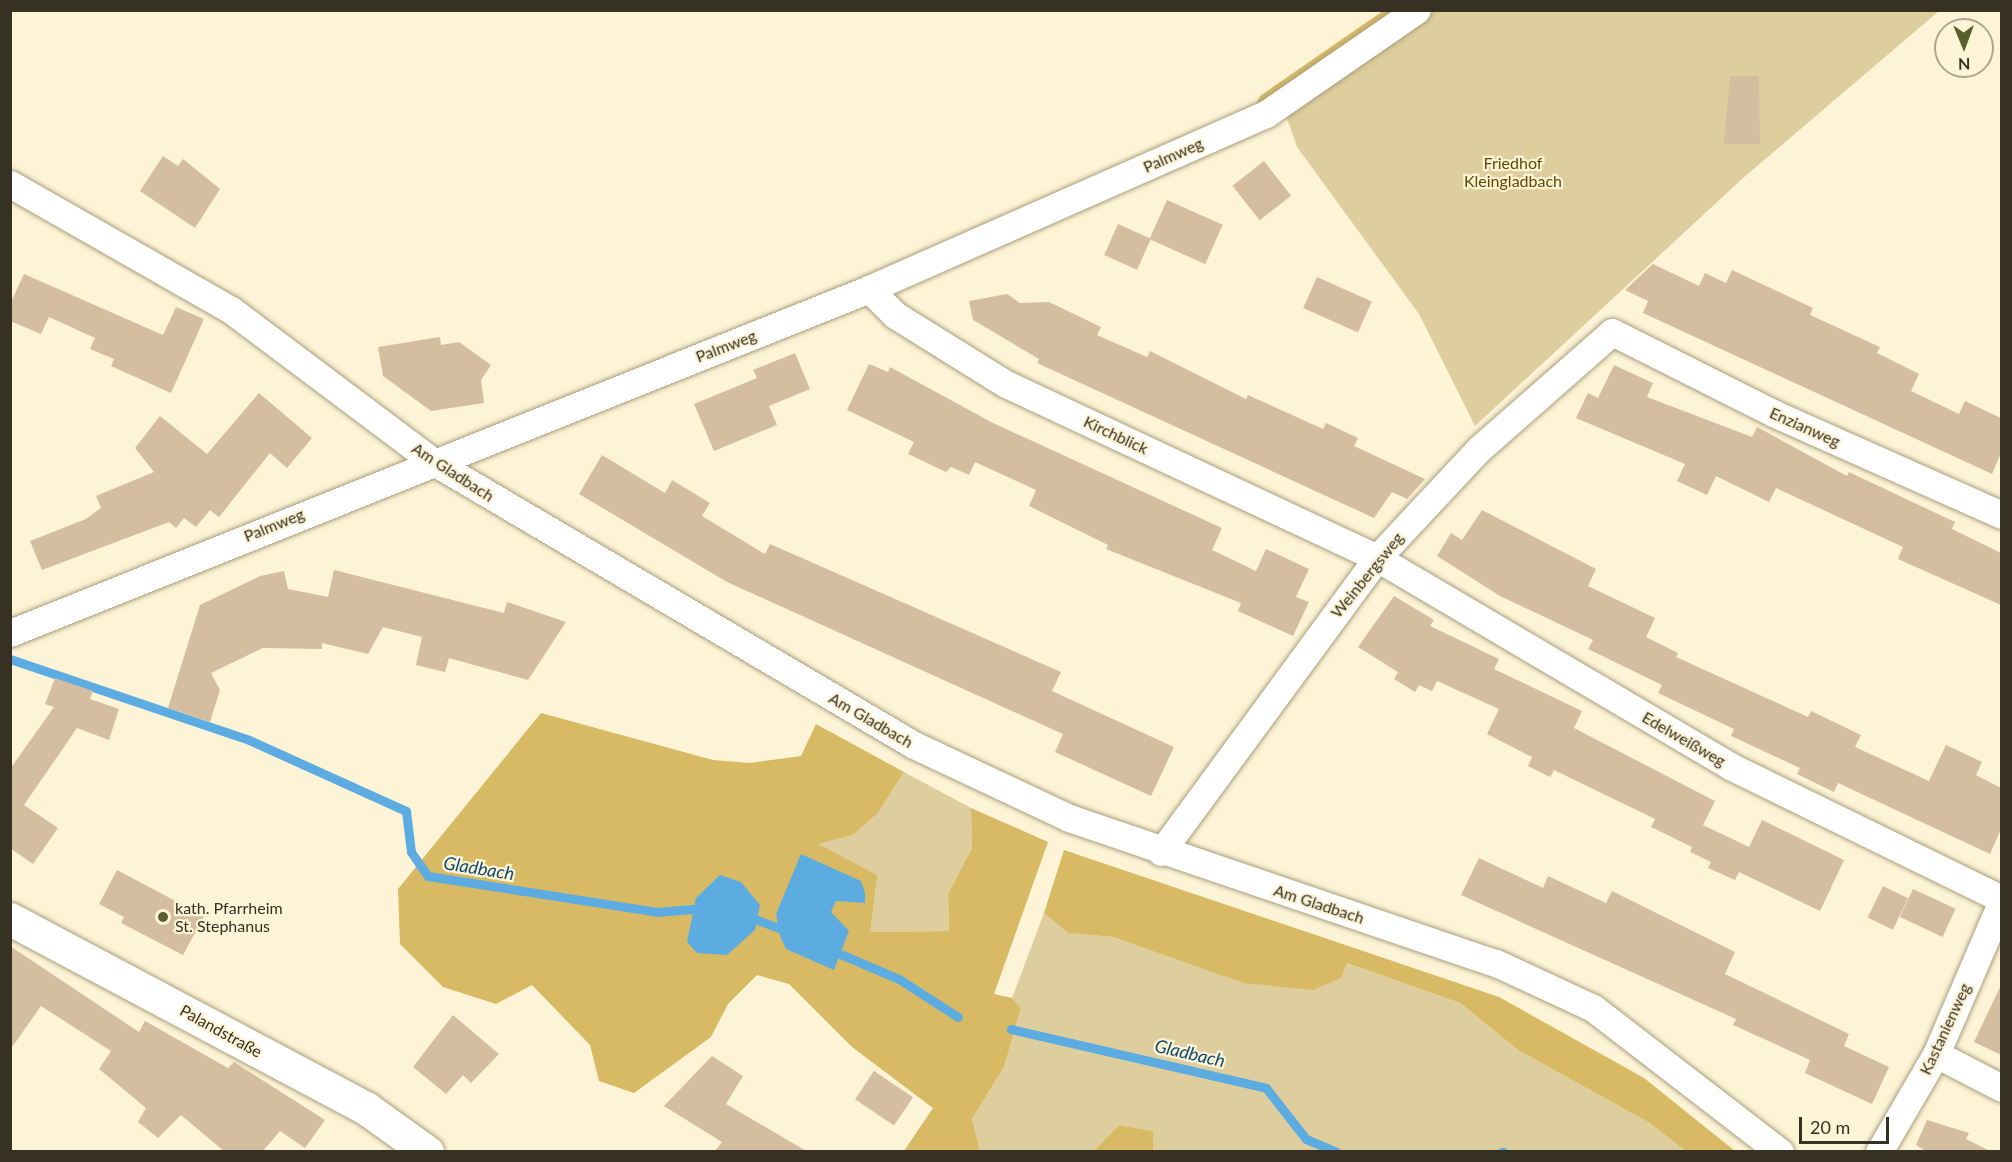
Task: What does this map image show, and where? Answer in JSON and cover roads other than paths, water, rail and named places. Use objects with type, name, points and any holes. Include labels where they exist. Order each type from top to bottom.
[{"type":"main road","name":"Palandstraße","points":[[10,919],[367,1109],[427,1152]]},
{"type":"street","name":"Palmweg","points":[[10,633],[432,461],[869,290],[1266,114],[1417,10]]},
{"type":"street","name":"Am Gladbach","points":[[10,184],[231,310],[432,461],[914,745],[1069,818],[1161,852],[1496,963],[1593,1008],[1780,1152]]},
{"type":"street","name":"Kirchblick","points":[[869,290],[895,315],[1006,384],[1377,558]]},
{"type":"street","name":"Weinbergsweg","points":[[1161,852],[1377,558],[1479,449],[1612,332]]},
{"type":"street","name":"Enzianweg","points":[[1612,332],[1775,414],[2001,515]]},
{"type":"street","name":"Edelweißweg","points":[[1377,558],[1730,766],[2001,900]]},
{"type":"street","name":"Kastanienweg","points":[[1879,1152],[1936,1054],[2001,900]]},
{"type":"street","points":[[1936,1054],[2001,1088]]},
{"type":"water","points":[[801,854],[861,881],[865,893],[865,903],[836,901],[831,912],[849,931],[834,970],[786,949],[780,936],[776,914]]},
{"type":"water","points":[[720,875],[741,882],[760,905],[755,930],[727,955],[697,953],[687,942],[696,898]]},
{"type":"waterway","name":"Gladbach","points":[[10,659],[249,740],[406,811],[411,852],[428,876],[657,912],[704,908]]},
{"type":"waterway","name":"Gladbach","points":[[747,916],[787,931]]},
{"type":"waterway","name":"Gladbach","points":[[831,950],[899,979],[958,1017]]},
{"type":"waterway","name":"Gladbach","points":[[1011,1029],[1266,1088],[1306,1139],[1336,1152]]},
{"type":"place","name":"kath. Pfarrheim St. Stephanus","points":[[163,917]]},
{"type":"park label","name":"Friedhof Kleingladbach","points":[[1513,172]]}]
